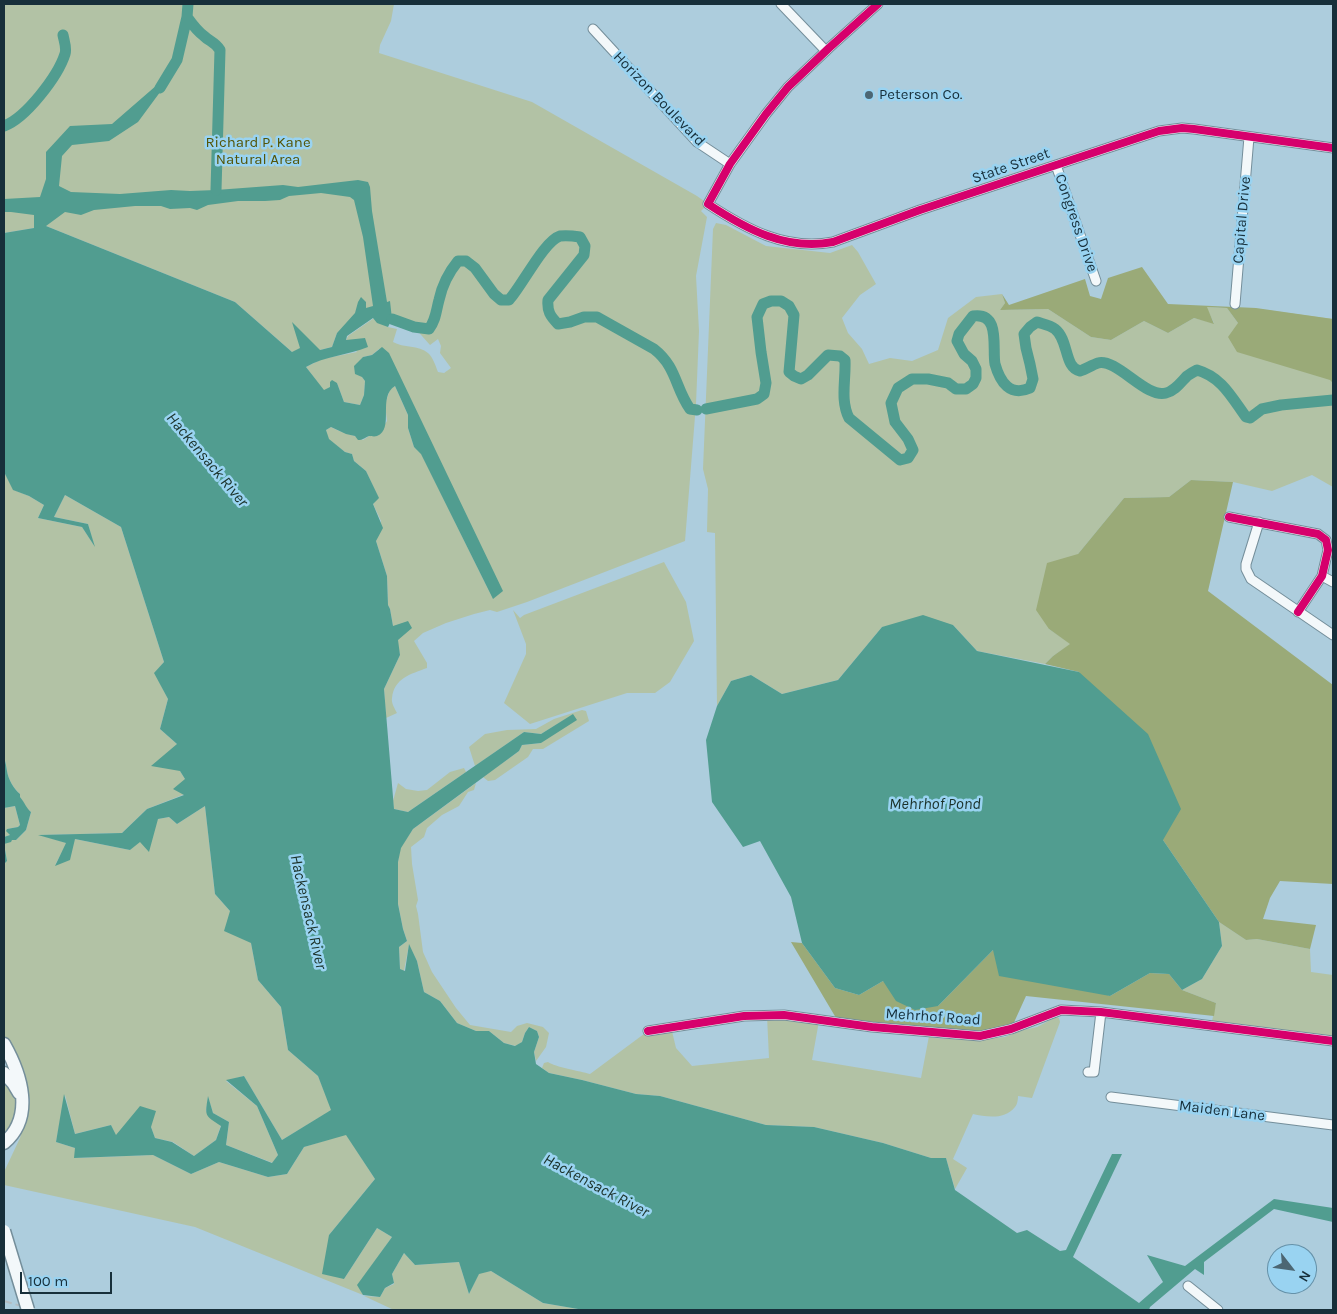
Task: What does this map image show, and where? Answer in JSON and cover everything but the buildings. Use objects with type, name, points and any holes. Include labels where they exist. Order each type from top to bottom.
[{"type":"highway","points":[[4,1044],[17,1071],[22,1090],[22,1113],[13,1134],[4,1143]]},
{"type":"highway","points":[[4,1073],[16,1086],[22,1100]]},
{"type":"highway","points":[[4,1231],[28,1310]]},
{"type":"highway","points":[[4,1260],[19,1310]]},
{"type":"street","points":[[781,4],[826,51]]},
{"type":"street","points":[[730,164],[788,87],[878,4]]},
{"type":"street","name":"Horizon Boulevard","points":[[593,29],[697,142],[730,164]]},
{"type":"street","name":"State Street","points":[[730,164],[708,204],[732,220],[760,234],[783,240],[822,244],[833,242],[920,210],[1159,131],[1194,129],[1333,148]]},
{"type":"street","name":"Capital Drive","points":[[1235,304],[1249,137]]},
{"type":"street","name":"Congress Drive","points":[[1056,165],[1096,281]]},
{"type":"street","points":[[1229,517],[1318,534],[1326,540],[1328,550],[1322,576],[1298,612]]},
{"type":"street","points":[[1259,522],[1246,564],[1248,574],[1255,583],[1333,636]]},
{"type":"street","points":[[1322,576],[1333,582]]},
{"type":"street","name":"Mehrhof Road","points":[[648,1031],[744,1016],[784,1015],[864,1026],[980,1036],[1011,1029],[1061,1010],[1101,1012],[1333,1042]]},
{"type":"street","points":[[1088,1072],[1094,1072],[1101,1012]]},
{"type":"street","name":"Maiden Lane","points":[[1111,1097],[1333,1125]]},
{"type":"street","points":[[1188,1286],[1218,1310]]},
{"type":"green space","name":"Richard P. Kane Natural Area","points":[[4,4],[394,4],[391,21],[380,45],[379,53],[532,102],[708,204],[701,211],[707,217],[696,276],[699,331],[696,404],[685,541],[527,602],[497,612],[490,610],[474,614],[423,633],[414,641],[427,663],[427,668],[415,672],[400,681],[393,691],[392,700],[397,713],[386,718],[384,689],[400,655],[388,605],[387,576],[376,541],[381,521],[373,504],[378,497],[366,471],[354,461],[352,454],[345,452],[328,439],[326,430],[331,427],[363,440],[369,436],[377,436],[387,421],[385,404],[390,389],[395,386],[408,415],[408,428],[414,447],[421,453],[493,599],[379,349],[372,355],[363,357],[362,377],[365,381],[364,395],[360,405],[344,402],[337,383],[324,391],[306,367],[322,359],[357,352],[346,340],[348,336],[374,318],[388,327],[397,329],[393,342],[424,350],[431,357],[438,372],[444,373],[451,368],[440,353],[441,346],[438,339],[430,345],[414,327],[392,319],[373,306],[337,333],[332,347],[292,352],[235,302],[46,226],[4,233]]},
{"type":"green space","points":[[716,223],[726,225],[766,246],[830,253],[852,245],[876,284],[860,295],[842,318],[848,333],[862,349],[869,364],[890,358],[912,361],[938,350],[948,318],[976,297],[1002,294],[1005,303],[1000,310],[1048,309],[1091,337],[1111,340],[1144,321],[1168,333],[1194,318],[1214,323],[1206,307],[1227,308],[1238,323],[1263,336],[1266,310],[1333,319],[1333,487],[1312,475],[1272,491],[1233,482],[1191,480],[1169,497],[1124,498],[1078,554],[1049,629],[1071,644],[1045,664],[977,651],[953,625],[882,627],[838,680],[782,694],[751,675],[731,681],[717,706],[715,533],[707,532],[708,489],[703,469],[713,229]]},
{"type":"green space","points":[[4,472],[14,490],[44,505],[38,518],[82,527],[94,545],[88,524],[54,517],[65,495],[121,527],[164,662],[155,673],[168,699],[160,729],[177,744],[180,771],[185,779],[185,794],[147,809],[122,833],[40,835],[67,843],[55,865],[75,839],[130,850],[158,819],[169,817],[177,824],[205,806],[215,894],[230,911],[251,943],[258,980],[281,1007],[288,1050],[318,1076],[332,1110],[282,1140],[244,1076],[226,1081],[257,1106],[278,1155],[273,1163],[226,1145],[229,1122],[213,1113],[208,1097],[206,1111],[221,1125],[216,1140],[194,1156],[173,1142],[155,1138],[151,1127],[116,1136],[111,1125],[75,1134],[65,1095],[56,1142],[75,1148],[75,1158],[153,1155],[191,1174],[219,1162],[268,1177],[287,1174],[304,1147],[346,1134],[375,1179],[329,1235],[344,1279],[377,1228],[392,1237],[358,1285],[363,1295],[195,1227],[4,1185],[4,1172],[20,1138],[30,1101],[24,1070],[4,1035],[4,864],[7,861],[4,844],[16,840],[26,830],[31,812],[27,809],[20,794],[10,780],[4,758]]},
{"type":"green space","points":[[664,562],[686,602],[694,641],[670,682],[655,693],[627,693],[530,724],[504,703],[526,654],[526,644],[513,610],[520,618]]},
{"type":"green space","points":[[582,710],[586,711],[589,721],[543,749],[533,749],[528,757],[495,780],[488,781],[483,777],[519,751],[522,745],[541,743],[574,714],[541,734],[524,732],[475,766],[469,747],[485,734],[507,730],[536,729],[554,719]]},
{"type":"green space","points":[[464,768],[466,772],[408,812],[394,809],[393,801],[398,783],[406,789],[427,790],[450,772]]},
{"type":"green space","points":[[476,783],[474,790],[468,792],[459,806],[442,815],[427,828],[424,837],[411,847],[418,900],[416,906],[423,952],[432,972],[470,1025],[511,1032],[517,1026],[527,1023],[543,1027],[549,1033],[546,1047],[536,1061],[534,1052],[539,1037],[537,1031],[529,1027],[522,1042],[516,1046],[504,1043],[489,1031],[476,1031],[457,1023],[440,1001],[424,992],[417,961],[409,945],[404,971],[400,969],[399,947],[407,941],[398,904],[400,848],[413,829]]},
{"type":"green space","points":[[15,806],[20,825],[7,829],[10,835],[4,837],[4,808]]},
{"type":"green space","points":[[1219,922],[1246,940],[1257,939],[1310,949],[1311,972],[1333,975],[1333,1036],[1212,1021],[1216,1003],[1182,990],[1202,979],[1222,946]]},
{"type":"green space","points":[[767,1016],[819,1021],[812,1060],[921,1078],[929,1036],[934,1038],[975,1040],[1005,1037],[1019,1031],[1037,1027],[1056,1017],[1059,1018],[1060,1022],[1032,1098],[1018,1096],[1015,1107],[1001,1116],[989,1117],[973,1114],[953,1159],[967,1168],[955,1189],[946,1158],[931,1158],[883,1143],[814,1127],[766,1125],[660,1096],[636,1094],[549,1073],[542,1068],[544,1063],[548,1062],[590,1074],[648,1031],[671,1027],[676,1048],[692,1066],[769,1058]]},
{"type":"green space","points":[[4,1076],[17,1100],[17,1116],[4,1139]]},
{"type":"green space","points":[[404,1253],[415,1265],[459,1262],[469,1294],[479,1273],[491,1271],[543,1303],[584,1310],[394,1310],[364,1296],[380,1297],[385,1288],[394,1284],[392,1274]]},
{"type":"shaded area","points":[[1142,267],[1168,304],[1256,308],[1333,319],[1333,383],[1330,380],[1237,352],[1228,337],[1238,323],[1227,308],[1207,307],[1214,324],[1194,318],[1168,333],[1144,321],[1111,340],[1091,337],[1048,309],[1000,310],[1005,303],[1002,294],[1009,305],[1085,279],[1090,296],[1101,299],[1108,278]]},
{"type":"shaded area","points":[[1191,480],[1233,482],[1208,591],[1333,685],[1333,884],[1280,881],[1270,898],[1263,919],[1316,925],[1310,949],[1257,939],[1246,940],[1219,922],[1163,840],[1079,672],[1045,664],[1070,644],[1049,629],[1036,610],[1047,563],[1078,554],[1124,498],[1169,497]]},
{"type":"shaded area","points":[[791,942],[802,943],[835,988],[859,995],[883,981],[938,1006],[993,950],[1110,996],[1150,973],[1169,974],[1182,990],[1216,1003],[1214,1016],[1026,996],[1011,1029],[980,1036],[839,1023]]},
{"type":"water","name":"Hackensack River","points":[[180,65],[138,122],[109,141],[72,145],[62,156],[59,186],[71,192],[120,194],[283,185],[298,187],[358,180],[368,182],[387,302],[390,301],[392,319],[388,327],[377,323],[373,318],[347,336],[346,340],[365,338],[368,347],[321,360],[306,367],[324,390],[330,387],[332,380],[337,383],[344,402],[360,405],[364,395],[365,381],[362,377],[355,374],[354,366],[363,357],[372,355],[382,347],[389,353],[503,591],[493,599],[421,454],[414,447],[408,428],[408,415],[395,386],[387,397],[385,427],[377,436],[369,436],[358,440],[355,436],[331,427],[326,430],[329,439],[345,452],[352,454],[354,461],[366,471],[379,498],[373,504],[383,528],[376,541],[387,576],[388,605],[393,626],[408,621],[412,628],[398,640],[400,655],[384,689],[394,809],[408,812],[524,732],[541,734],[573,714],[577,720],[541,743],[522,745],[519,751],[413,829],[401,848],[398,862],[398,904],[407,941],[399,947],[400,969],[405,971],[409,944],[417,961],[424,992],[440,1001],[457,1023],[476,1031],[489,1031],[504,1043],[515,1046],[522,1042],[529,1027],[537,1031],[539,1037],[534,1052],[536,1064],[549,1073],[636,1094],[660,1096],[766,1125],[814,1127],[883,1143],[931,1158],[946,1158],[955,1190],[1017,1233],[1027,1230],[1060,1251],[1066,1250],[1112,1154],[1122,1154],[1073,1257],[1139,1303],[1163,1282],[1147,1255],[1185,1266],[1274,1199],[1333,1208],[1333,1222],[1274,1209],[1204,1262],[1204,1275],[1195,1269],[1150,1307],[1149,1310],[584,1310],[543,1303],[491,1271],[479,1274],[469,1294],[459,1262],[415,1265],[404,1253],[392,1274],[394,1283],[385,1288],[380,1297],[363,1295],[357,1285],[392,1237],[377,1228],[344,1279],[322,1274],[329,1235],[375,1179],[346,1135],[304,1147],[287,1174],[268,1177],[219,1162],[191,1174],[153,1155],[74,1158],[75,1148],[56,1142],[64,1094],[75,1134],[111,1125],[116,1135],[140,1106],[156,1111],[151,1127],[155,1138],[172,1142],[194,1156],[216,1140],[221,1126],[207,1114],[208,1096],[213,1113],[229,1122],[226,1145],[272,1163],[278,1155],[257,1106],[226,1080],[244,1076],[282,1140],[331,1110],[318,1076],[288,1050],[281,1007],[258,980],[251,943],[224,931],[230,911],[215,894],[205,806],[177,824],[169,817],[158,819],[149,852],[140,842],[130,850],[75,839],[70,860],[55,866],[66,843],[38,835],[122,833],[147,809],[184,795],[173,789],[185,779],[180,771],[151,766],[177,744],[160,729],[168,699],[154,673],[164,662],[121,527],[65,495],[54,517],[88,524],[95,547],[82,527],[38,518],[44,505],[29,496],[13,490],[4,472],[4,233],[34,228],[34,215],[4,212],[4,199],[40,197],[46,179],[46,152],[70,126],[112,124]],"holes":[[[321,193],[350,197],[354,200],[363,237],[373,306],[366,308],[366,302],[361,297],[355,313],[337,333],[332,347],[320,350],[292,322],[300,348],[292,352],[235,302],[46,226],[65,212],[81,215],[94,210],[135,206],[161,206],[170,209],[190,208],[197,210],[208,205],[238,201],[280,200],[289,196]]]},
{"type":"water","name":"Mehrhof Pond","points":[[923,615],[953,625],[977,651],[1079,672],[1148,734],[1181,809],[1163,840],[1219,922],[1222,946],[1202,979],[1182,990],[1169,974],[1150,973],[1110,996],[999,976],[993,950],[938,1006],[915,1010],[896,1001],[883,981],[859,995],[835,988],[802,943],[791,897],[760,841],[743,847],[712,802],[706,740],[717,706],[731,681],[751,675],[782,694],[838,680],[882,627]]},
{"type":"water","points":[[4,758],[10,780],[31,812],[26,830],[16,840],[4,844],[4,837],[10,835],[6,831],[7,829],[20,825],[15,806],[4,808]]},
{"type":"water","points":[[4,844],[7,861],[4,864]]},
{"type":"waterway","points":[[160,88],[177,60],[187,17],[188,4]]},
{"type":"waterway","points":[[187,17],[199,32],[220,50],[216,190]]},
{"type":"waterway","points":[[4,126],[13,122],[31,106],[56,73],[66,52],[63,35]]},
{"type":"waterway","points":[[392,319],[414,327],[429,329],[434,319],[444,284],[458,261],[466,261],[475,268],[494,294],[501,300],[509,300],[547,246],[560,236],[580,237],[585,246],[584,255],[548,300],[551,316],[558,324],[584,317],[597,317],[654,349],[662,356],[672,370],[690,409],[697,410]]},
{"type":"waterway","points":[[706,409],[757,399],[764,394],[766,383],[757,317],[763,304],[771,301],[781,301],[789,306],[794,315],[789,372],[801,379],[808,375],[828,355],[840,356],[845,360],[844,397],[849,418],[900,460],[908,458],[913,450],[908,439],[895,422],[891,403],[898,388],[912,379],[928,379],[948,383],[956,389],[966,389],[973,384],[976,378],[976,369],[972,361],[964,354],[957,341],[959,334],[973,316],[982,316],[991,325],[997,371],[1003,382],[1011,389],[1017,391],[1030,388],[1033,379],[1024,334],[1037,322],[1055,329],[1063,340],[1071,365],[1075,369],[1080,371],[1098,363],[1106,363],[1114,366],[1141,385],[1158,393],[1166,393],[1172,390],[1187,376],[1197,370],[1206,373],[1220,383],[1246,417],[1250,418],[1262,409],[1281,405],[1333,400]]},
{"type":"railway","points":[[4,1301],[35,1310]]},
{"type":"cycle path","points":[[878,4],[788,87],[730,164],[708,204],[737,222],[767,236],[783,241],[816,244],[833,242],[920,210],[1159,131],[1182,128],[1194,129],[1333,148]]},
{"type":"cycle path","points":[[1229,517],[1318,534],[1326,540],[1328,550],[1322,576],[1298,612]]},
{"type":"cycle path","points":[[648,1031],[744,1016],[784,1015],[872,1027],[980,1036],[1011,1029],[1061,1010],[1101,1012],[1333,1041]]},
{"type":"place","name":"Peterson Co.","points":[[869,95]]}]
